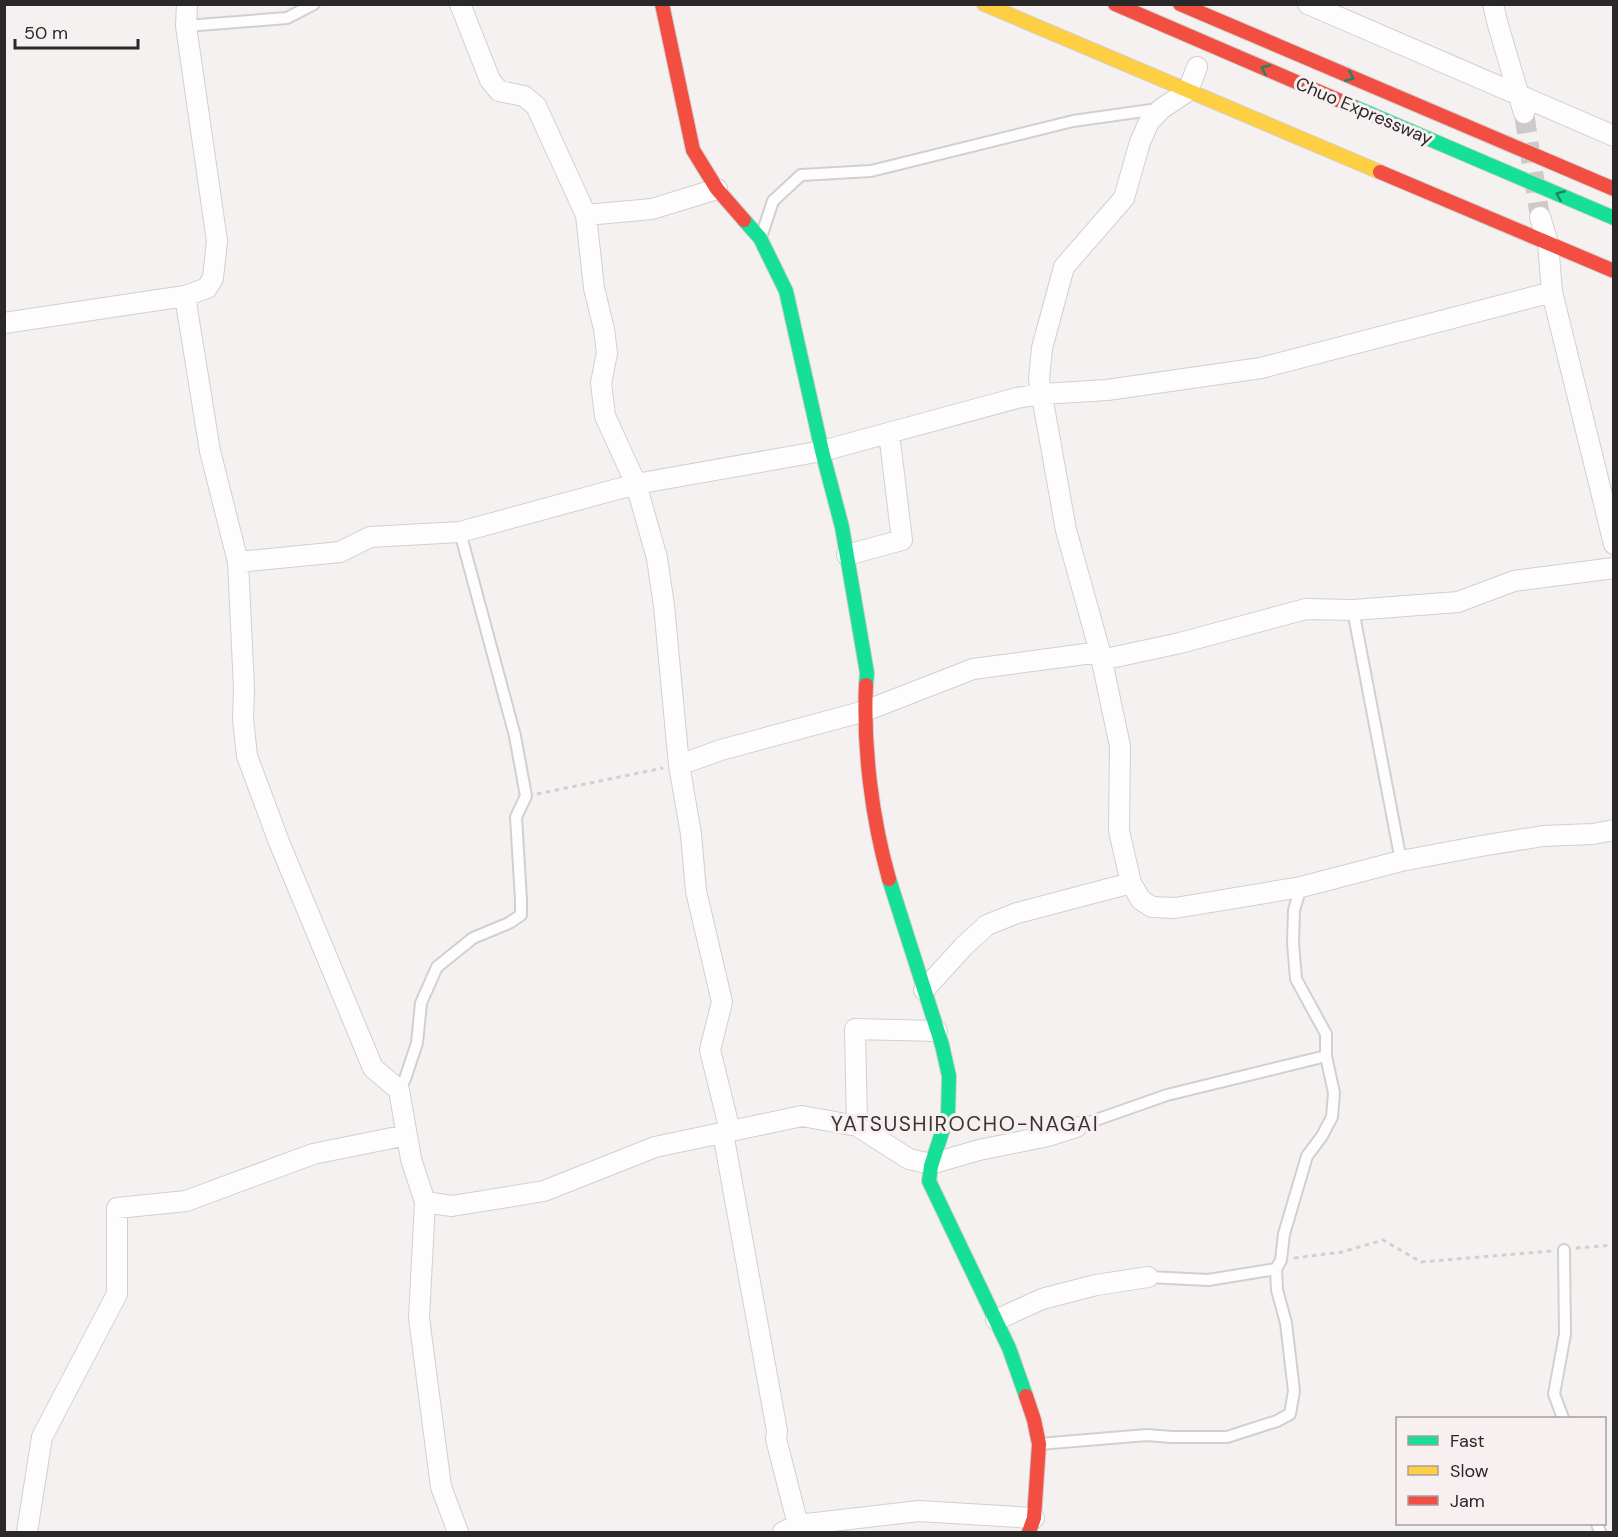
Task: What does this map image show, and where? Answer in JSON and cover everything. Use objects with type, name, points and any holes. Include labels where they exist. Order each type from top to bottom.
[{"type":"main road","points":[[662,4],[693,150],[717,189],[760,238],[786,291],[847,555],[867,673],[865,711],[868,766],[882,854],[938,1031],[949,1076],[948,1114],[931,1164],[929,1181],[1009,1348],[1031,1410],[1039,1444],[1031,1525]]},
{"type":"main road","points":[[984,4],[1614,271]]},
{"type":"main road","name":"Chuo Expressway","points":[[1115,4],[1614,218]]},
{"type":"main road","name":"Chuo Expressway","points":[[1180,4],[1614,189]]},
{"type":"street","points":[[4,323],[185,296],[207,288],[213,278],[218,242],[186,26],[187,4]]},
{"type":"street","points":[[460,4],[490,80],[499,91],[524,96],[536,106],[586,215],[594,288],[607,353],[601,383],[605,416],[636,484],[657,558],[664,606],[679,765],[691,834],[696,891],[722,1002],[711,1050],[775,1419],[776,1440],[791,1529],[919,1511],[1031,1525]]},
{"type":"street","points":[[1308,4],[1522,105],[1614,136]]},
{"type":"street","points":[[1493,4],[1522,105]]},
{"type":"street","points":[[1197,67],[1188,91],[1161,109],[1149,122],[1140,142],[1124,198],[1064,267],[1042,348],[1039,379],[1066,530],[1100,656],[1120,746],[1119,831],[1131,883],[1141,900],[1152,908],[1175,908],[1301,887],[1401,861],[1543,836],[1593,834],[1614,830]]},
{"type":"street","points":[[586,215],[652,209],[717,189]]},
{"type":"street","points":[[1540,217],[1548,243],[1552,292],[1614,544]]},
{"type":"street","points":[[238,562],[340,552],[370,537],[460,532],[636,484],[822,451],[1017,398],[1107,390],[1261,368],[1552,292]]},
{"type":"street","points":[[185,296],[210,451],[238,562],[244,688],[243,719],[247,756],[279,842],[373,1068],[399,1090],[411,1159],[425,1202],[419,1318],[441,1487],[458,1533]]},
{"type":"street","points":[[847,555],[902,540],[889,433]]},
{"type":"street","points":[[679,765],[721,750],[865,711],[973,669],[1100,656],[1180,643],[1306,609],[1353,610],[1458,602],[1514,580],[1614,568]]},
{"type":"street","points":[[924,990],[964,946],[987,925],[1017,913],[1131,883]]},
{"type":"street","points":[[857,1126],[855,1029],[938,1031]]},
{"type":"street","points":[[425,1202],[452,1206],[544,1191],[655,1148],[802,1116],[857,1126],[909,1159],[931,1164],[1076,1127]]},
{"type":"street","points":[[27,1533],[42,1437],[117,1294],[117,1208],[186,1200],[314,1154],[407,1135]]},
{"type":"street","points":[[996,1320],[1042,1299],[1096,1285],[1148,1277]]},
{"type":"lane","points":[[186,26],[287,18],[314,4]]},
{"type":"lane","points":[[760,238],[772,201],[801,175],[871,171],[1073,121],[1161,109]]},
{"type":"lane","points":[[399,1090],[417,1043],[422,1003],[437,967],[473,938],[509,923],[521,915],[516,817],[526,796],[515,736],[460,532]]},
{"type":"lane","points":[[1353,610],[1401,861]]},
{"type":"lane","points":[[1039,1444],[1147,1435],[1227,1437],[1277,1421],[1290,1414],[1294,1391],[1286,1323],[1277,1290],[1279,1264],[1284,1234],[1308,1156],[1332,1117],[1334,1093],[1326,1056],[1326,1034],[1296,979],[1293,943],[1294,910],[1301,887]]},
{"type":"lane","points":[[1076,1127],[1167,1095],[1326,1056]]},
{"type":"lane","points":[[1562,1417],[1554,1394],[1565,1334],[1564,1250]]},
{"type":"lane","points":[[1148,1277],[1208,1280],[1279,1264]]},
{"type":"path","points":[[526,796],[679,765]]},
{"type":"path","points":[[1279,1264],[1341,1252],[1383,1240],[1421,1262],[1614,1245]]},
{"type":"tunnel","points":[[1524,113],[1540,217]]},
{"type":"traffic: fast","points":[[1352,106],[1614,218]]},
{"type":"traffic: fast","points":[[744,220],[760,238],[786,291],[822,451],[842,527],[867,673],[866,685]]},
{"type":"traffic: fast","points":[[889,879],[942,1045],[949,1076],[948,1114],[931,1166],[929,1181],[1009,1348],[1026,1396]]},
{"type":"traffic: slow","points":[[984,4],[1380,172]]},
{"type":"traffic: jam","points":[[662,4],[693,150],[717,189],[744,220]]},
{"type":"traffic: jam","points":[[1115,4],[1352,106]]},
{"type":"traffic: jam","points":[[1180,4],[1614,189]]},
{"type":"traffic: jam","points":[[1380,172],[1614,271]]},
{"type":"traffic: jam","points":[[866,685],[867,758],[873,808],[889,879]]},
{"type":"traffic: jam","points":[[1026,1396],[1039,1444],[1034,1518],[1029,1532]]},
{"type":"district","name":"YATSUSHIROCHO-NAGAI","points":[[965,1124]]}]
